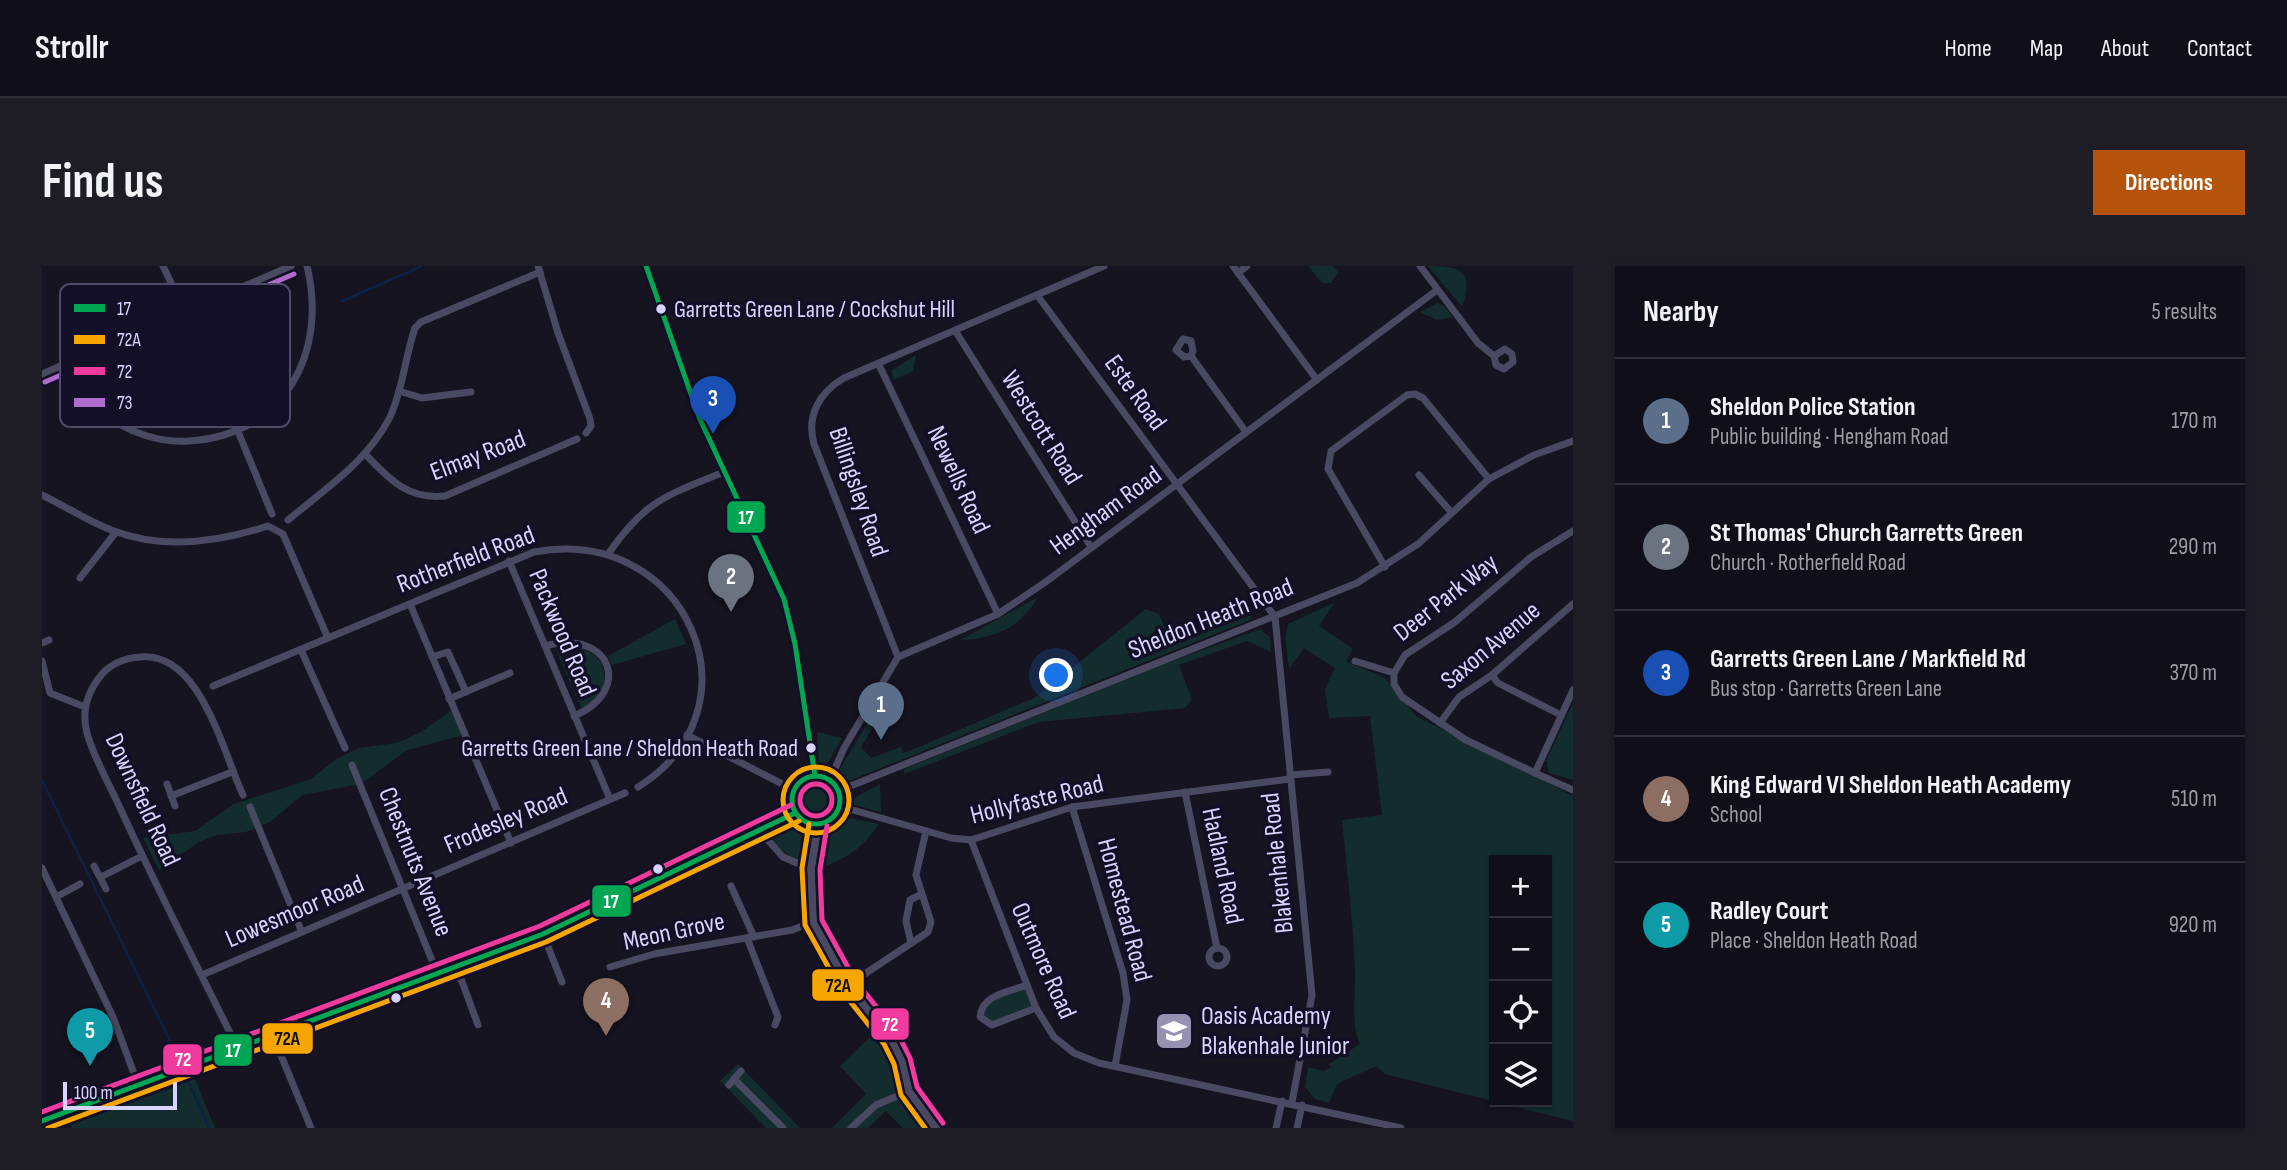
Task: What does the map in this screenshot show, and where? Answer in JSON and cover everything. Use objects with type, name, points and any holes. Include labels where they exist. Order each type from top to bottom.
[{"type":"street","points":[[163,266],[172,284]]},
{"type":"street","points":[[250,284],[291,266]]},
{"type":"street","points":[[290,387],[305,360],[314,321],[307,266]]},
{"type":"street","points":[[647,266],[687,386],[724,472],[785,599],[795,645],[815,776]]},
{"type":"street","name":"Billingsley Road","points":[[898,657],[812,436],[815,408],[822,395],[844,378],[1104,266]]},
{"type":"street","points":[[1247,266],[1236,269],[1317,380]]},
{"type":"street","points":[[1420,266],[1478,343],[1494,356]]},
{"type":"street","points":[[288,520],[325,493],[365,454],[390,417],[412,336],[421,322],[539,269],[573,378],[590,419],[591,426],[586,433]]},
{"type":"street","name":"Hengham Road","points":[[898,657],[998,614],[1177,485],[1437,290]]},
{"type":"street","name":"Este Road","points":[[1037,295],[1275,617]]},
{"type":"street","name":"Westcott Road","points":[[956,332],[1091,547]]},
{"type":"street","points":[[1191,356],[1246,432]]},
{"type":"street","name":"Newells Road","points":[[879,365],[998,614]]},
{"type":"street","points":[[42,373],[60,366]]},
{"type":"street","points":[[399,391],[422,398],[471,392]]},
{"type":"street","points":[[1385,567],[1328,469],[1331,451],[1407,395],[1415,394],[1423,398],[1489,479]]},
{"type":"street","points":[[125,427],[181,441],[210,440],[241,427]]},
{"type":"street","points":[[237,429],[272,514]]},
{"type":"street","name":"Elmay Road","points":[[365,454],[409,493],[428,498],[445,496],[577,439]]},
{"type":"street","name":"Sheldon Heath Road","points":[[838,791],[1275,617],[1385,567],[1418,544],[1489,479],[1534,455],[1573,441]]},
{"type":"street","points":[[608,554],[630,523],[660,498],[724,472]]},
{"type":"street","points":[[1419,475],[1451,512]]},
{"type":"street","points":[[1419,491],[1427,484]]},
{"type":"street","points":[[42,495],[116,532],[168,541],[224,538],[268,526],[283,534],[328,638]]},
{"type":"street","name":"Deer Park Way","points":[[1573,531],[1531,556],[1455,622],[1405,655],[1394,673],[1394,684],[1402,697],[1440,723],[1483,749],[1573,790]]},
{"type":"street","points":[[80,578],[116,532]]},
{"type":"street","name":"Rotherfield Road","points":[[213,687],[509,561],[559,548],[608,554],[628,561],[659,583],[679,606],[695,639],[701,672],[700,695],[687,734],[671,760],[656,775],[638,787]]},
{"type":"street","name":"Packwood Road","points":[[509,561],[610,799]]},
{"type":"street","points":[[410,604],[511,843]]},
{"type":"street","name":"Saxon Avenue","points":[[1440,723],[1459,697],[1492,675],[1573,604]]},
{"type":"street","name":"Blakenhale Road","points":[[1275,617],[1312,995],[1292,1102]]},
{"type":"street","points":[[545,646],[577,641],[598,651],[604,659],[608,680],[604,695],[595,706],[574,716]]},
{"type":"street","points":[[301,650],[345,748]]},
{"type":"street","points":[[432,657],[448,652],[466,692]]},
{"type":"street","name":"Downsfield Road","points":[[238,1049],[142,856],[87,734],[85,707],[93,685],[107,668],[130,658],[156,657],[172,662],[190,678],[200,694],[243,795]]},
{"type":"street","points":[[830,780],[844,748],[898,657]]},
{"type":"street","points":[[42,661],[46,694],[85,707]]},
{"type":"street","points":[[1355,662],[1394,673]]},
{"type":"street","points":[[449,699],[510,673]]},
{"type":"street","points":[[1492,675],[1498,682],[1561,715]]},
{"type":"street","points":[[1535,773],[1573,690]]},
{"type":"street","points":[[687,734],[794,790]]},
{"type":"street","name":"Chestnuts Avenue","points":[[352,765],[438,975]]},
{"type":"street","points":[[171,796],[233,772]]},
{"type":"street","name":"Hollyfaste Road","points":[[839,806],[926,831],[971,840],[1072,807],[1328,772]]},
{"type":"street","points":[[815,776],[830,780],[838,791],[839,806],[831,819],[818,824],[803,821],[795,813],[791,799],[800,781],[815,776]]},
{"type":"street","points":[[167,784],[175,806]]},
{"type":"street","name":"Hadland Road","points":[[1185,792],[1217,948]]},
{"type":"street","name":"Frodesley Road","points":[[404,888],[625,793]]},
{"type":"street","points":[[250,807],[301,930]]},
{"type":"street","name":"Homestead Road","points":[[1072,807],[1123,973],[1127,1000],[1115,1066]]},
{"type":"street","points":[[42,1121],[543,934],[795,813]]},
{"type":"street","points":[[818,824],[811,869],[813,922],[848,985],[891,1039],[902,1061],[909,1091],[936,1128]]},
{"type":"street","points":[[758,829],[783,857],[804,866]]},
{"type":"street","points":[[848,985],[928,932],[931,922],[920,895],[916,875],[926,831]]},
{"type":"street","name":"Outmore Road","points":[[971,840],[1036,1008],[1054,1037],[1085,1058],[1401,1128]]},
{"type":"street","points":[[101,877],[142,856]]},
{"type":"street","points":[[94,866],[106,889]]},
{"type":"street","points":[[42,870],[113,1017],[139,1087]]},
{"type":"street","points":[[56,897],[80,884]]},
{"type":"street","points":[[731,886],[751,938]]},
{"type":"street","name":"Lowesmoor Road","points":[[202,975],[301,930],[404,888]]},
{"type":"street","points":[[911,943],[906,909],[910,900],[920,895]]},
{"type":"street","name":"Meon Grove","points":[[610,967],[654,954],[751,938],[813,922]]},
{"type":"street","points":[[543,934],[562,982]]},
{"type":"street","name":"Meon Grove","points":[[751,938],[779,1020]]},
{"type":"street","points":[[457,968],[478,1025]]},
{"type":"street","points":[[1027,985],[988,999],[981,1008],[979,1017],[992,1025],[1036,1008]]},
{"type":"street","points":[[273,1036],[311,1128]]},
{"type":"street","points":[[741,1071],[732,1082],[783,1128]]},
{"type":"street","points":[[851,1128],[876,1105],[909,1091]]},
{"type":"street","points":[[1276,1128],[1282,1101]]},
{"type":"street","points":[[1297,1128],[1302,1105]]},
{"type":"green space","points":[[1308,266],[1333,266],[1338,272],[1331,283],[1322,283]]},
{"type":"green space","points":[[1428,266],[1449,267],[1462,273],[1467,285],[1462,307]]},
{"type":"green space","points":[[1437,303],[1443,305],[1453,317],[1437,320],[1420,312]]},
{"type":"green space","points":[[916,355],[913,371],[893,380],[892,370]]},
{"type":"green space","points":[[1038,597],[1023,617],[1005,630],[985,637],[960,640]]},
{"type":"green space","points":[[1334,603],[1319,626],[1353,649],[1346,661],[1385,678],[1416,716],[1573,796],[1573,1121],[1516,1107],[1552,1107],[1552,855],[1489,855],[1489,1100],[1385,1074],[1376,1066],[1337,1084],[1329,1103],[1315,1099],[1305,1087],[1308,1067],[1323,1071],[1331,1068],[1329,1064],[1360,1044],[1354,1017],[1354,951],[1342,820],[1382,815],[1370,716],[1329,718],[1325,689],[1335,668],[1304,648],[1289,669],[1285,638],[1288,624]]},
{"type":"green space","points":[[1146,609],[1159,614],[1172,645],[1252,615],[1250,620],[846,782],[838,778],[838,772],[870,719],[876,722],[861,747],[871,758],[901,747],[903,753],[914,749],[1034,698]]},
{"type":"green space","points":[[675,619],[686,644],[612,665],[608,656]]},
{"type":"green space","points":[[1260,629],[1270,637],[1271,652],[1247,641],[1179,665],[1192,700],[1185,708],[1039,722],[904,774],[904,769],[1166,663]]},
{"type":"green space","points":[[567,646],[582,648],[594,654],[601,663],[604,674],[600,695],[581,708],[556,650]]},
{"type":"green space","points":[[1573,703],[1573,780],[1549,773],[1546,761]]},
{"type":"green space","points":[[452,710],[464,735],[407,750],[361,784],[302,795],[270,822],[246,832],[216,835],[199,842],[159,870],[143,838],[195,831],[234,804],[311,779],[336,759],[359,748],[397,743],[421,732]]},
{"type":"green space","points":[[817,732],[842,738],[826,766],[819,763]]},
{"type":"green space","points":[[815,784],[827,788],[831,800],[827,812],[815,816],[803,812],[799,800],[803,788]]},
{"type":"green space","points":[[880,784],[881,812],[852,804],[852,799]]},
{"type":"green space","points":[[850,818],[879,824],[854,851],[821,868],[825,833]]},
{"type":"green space","points":[[795,829],[808,841],[805,863],[790,857],[771,840],[786,830]]},
{"type":"green space","points":[[1027,985],[1036,1008],[992,1025],[984,1022],[981,1008],[988,999]]},
{"type":"green space","points":[[873,1034],[901,1079],[910,1104],[928,1128],[903,1128],[886,1111],[868,1128],[832,1128],[866,1094],[840,1066]]},
{"type":"green space","points":[[738,1064],[800,1128],[766,1128],[720,1081]]},
{"type":"green space","points":[[195,1079],[215,1128],[72,1128],[71,1125]]},
{"type":"waterway","points":[[342,301],[422,266]]},
{"type":"waterway","points":[[42,780],[178,1057]]},
{"type":"waterway","points":[[189,1083],[209,1128]]},
{"type":"transit line","name":"17","points":[[646,266],[699,417],[784,599],[795,644],[815,776]]},
{"type":"transit line","name":"73","points":[[271,284],[294,274]]},
{"type":"transit line","name":"73","points":[[45,382],[60,375]]},
{"type":"transit line","name":"72A","points":[[816,767],[829,769],[839,777],[847,787],[849,800],[847,813],[839,823],[829,831],[816,833],[803,831],[793,823],[785,813],[783,800],[785,787],[793,777],[803,769],[816,767]]},
{"type":"transit line","name":"17","points":[[816,776],[833,783],[840,800],[833,817],[816,824],[799,817],[792,800],[799,783],[816,776]]},
{"type":"transit line","name":"72","points":[[816,784],[827,789],[832,800],[827,811],[816,816],[805,811],[800,800],[805,789],[816,784]]},
{"type":"transit line","name":"72","points":[[42,1112],[540,926],[791,805]]},
{"type":"transit line","name":"17","points":[[42,1121],[543,934],[795,813]]},
{"type":"transit line","name":"72A","points":[[48,1128],[546,942],[799,821]]},
{"type":"transit line","name":"72A","points":[[809,824],[802,868],[805,925],[841,990],[884,1044],[894,1064],[901,1095],[925,1128]]},
{"type":"transit line","name":"72","points":[[827,826],[820,870],[822,920],[855,980],[898,1034],[910,1058],[917,1087],[943,1123]]},
{"type":"place","name":"Garretts Green Lane / Cockshut Hill","points":[[661,309]]},
{"type":"place","name":"Garretts Green Lane / Markfield Rd","points":[[713,434]]},
{"type":"place","name":"St Thomas' Church Garretts Green","points":[[731,612]]},
{"type":"place","name":"Sheldon Police Station","points":[[881,740]]},
{"type":"place","name":"Garretts Green Lane / Sheldon Heath Road","points":[[811,748]]},
{"type":"place","name":"Oasis Academy Blakenhale Junior","points":[[1174,1031]]},
{"type":"place","name":"King Edward VI Sheldon Heath Academy","points":[[606,1036]]},
{"type":"place","name":"Radley Court","points":[[90,1066]]}]
